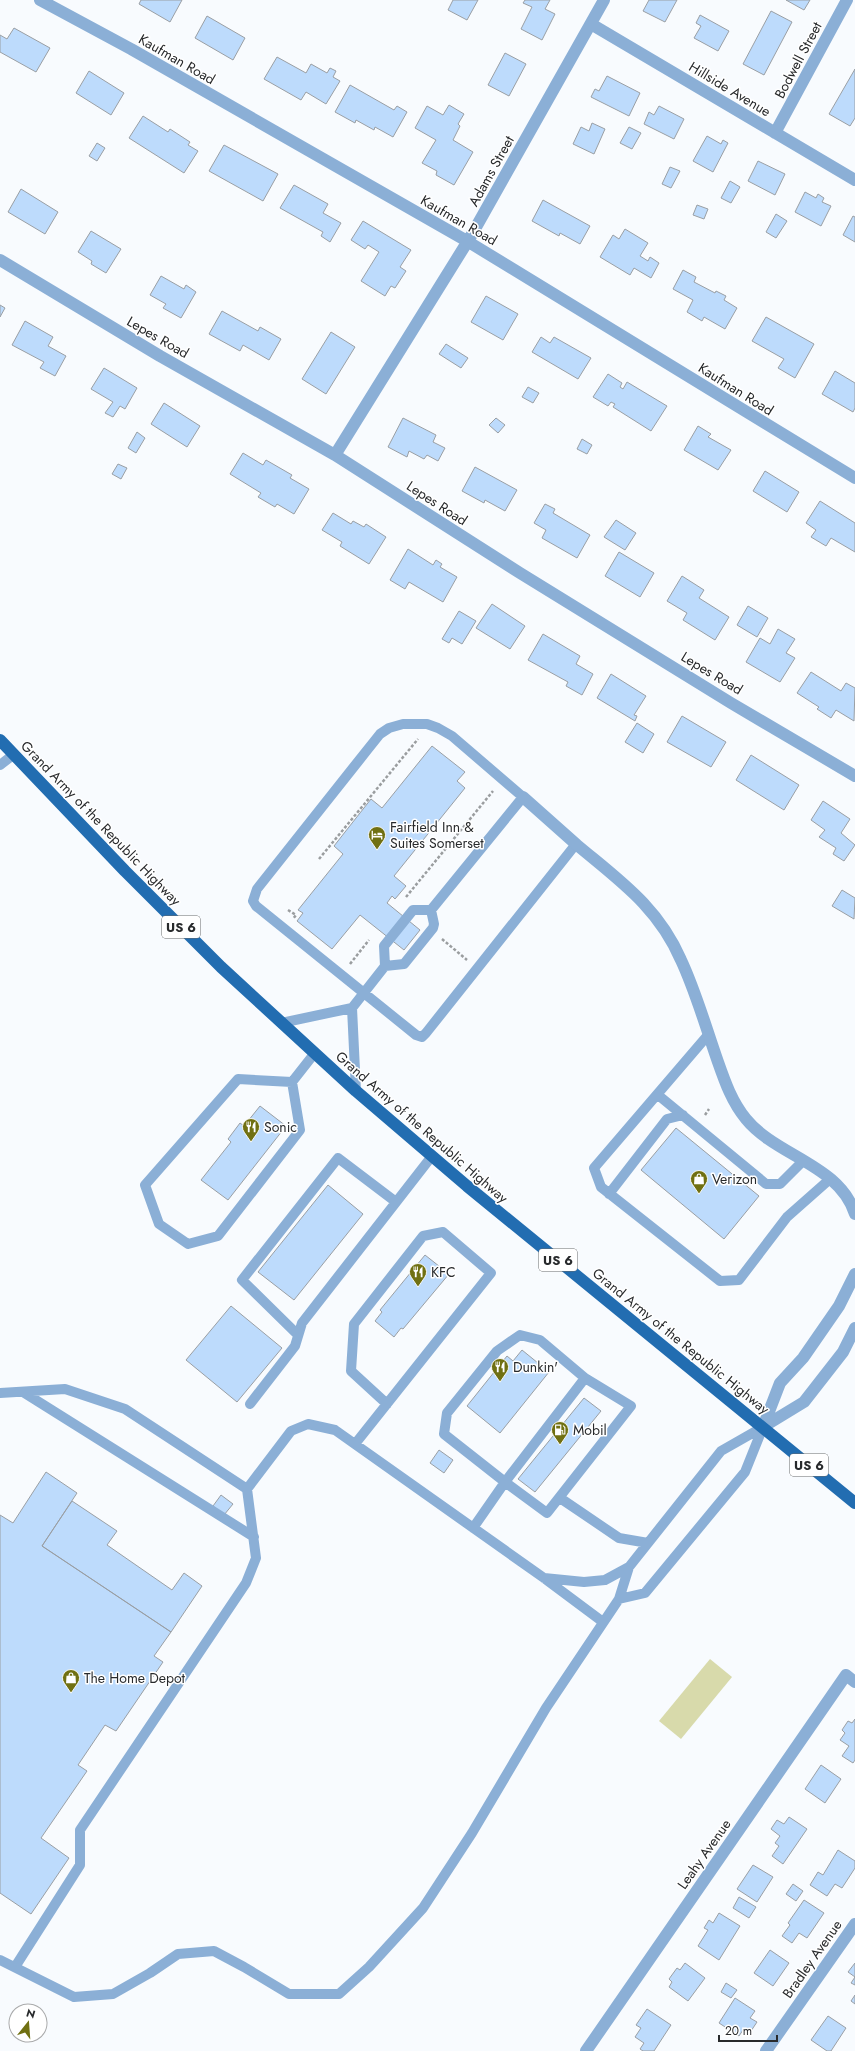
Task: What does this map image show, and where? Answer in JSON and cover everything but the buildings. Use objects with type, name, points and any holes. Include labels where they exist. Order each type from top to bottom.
[{"type":"main road","name":"Grand Army of the Republic Highway","points":[[0,740],[210,956],[314,1054],[432,1156],[855,1503]]},
{"type":"street","name":"Kaufman Road","points":[[40,0],[468,241],[855,478]]},
{"type":"street","name":"Adams Street","points":[[335,455],[468,241],[604,0]]},
{"type":"street","name":"Bodwell Street","points":[[775,133],[847,0]]},
{"type":"street","name":"Hillside Avenue","points":[[591,24],[855,180]]},
{"type":"street","name":"Lepes Road","points":[[0,260],[160,356],[335,455],[520,573],[731,703],[855,776]]},
{"type":"street","points":[[523,797],[636,894],[664,926],[682,960],[731,1095],[746,1119],[767,1137],[830,1179],[843,1190],[851,1202],[855,1214]]},
{"type":"street","points":[[763,1427],[780,1384],[803,1358],[839,1306],[855,1274]]},
{"type":"street","points":[[763,1427],[804,1402],[843,1352],[855,1328]]},
{"type":"street","name":"Leahy Avenue","points":[[586,2051],[850,1678]]},
{"type":"street","name":"Bradley Avenue","points":[[766,2051],[855,1924]]},
{"type":"lane","points":[[431,910],[523,797],[452,736],[438,728],[427,724],[403,724],[389,728],[380,734],[257,889],[253,901],[256,906],[416,1035],[422,1037],[576,844]]},
{"type":"lane","points":[[0,765],[13,755]]},
{"type":"lane","points":[[281,1023],[352,1008],[385,966],[384,946],[413,910],[431,910]]},
{"type":"lane","points":[[385,966],[404,964],[433,928],[434,924],[431,910]]},
{"type":"lane","points":[[352,1008],[356,1091]]},
{"type":"lane","points":[[708,1035],[594,1168],[601,1187],[720,1281],[739,1280],[788,1217],[830,1179]]},
{"type":"lane","points":[[292,1082],[238,1079],[145,1185],[159,1224],[188,1244],[218,1236],[300,1130],[292,1082],[314,1054]]},
{"type":"lane","points":[[658,1095],[766,1184],[780,1184],[803,1161]]},
{"type":"lane","points":[[609,1194],[667,1119],[683,1115]]},
{"type":"lane","points":[[250,1404],[295,1346],[302,1323],[432,1156]]},
{"type":"lane","points":[[298,1335],[242,1280],[338,1158],[396,1202]]},
{"type":"lane","points":[[354,1444],[387,1404],[492,1273],[443,1232],[423,1236],[354,1324],[350,1371],[387,1404]]},
{"type":"lane","points":[[520,1335],[540,1340],[585,1378],[631,1406],[547,1513],[444,1434],[447,1413],[497,1351],[520,1335]]},
{"type":"lane","points":[[473,1528],[505,1482],[585,1378]]},
{"type":"lane","points":[[0,1393],[65,1389],[125,1409],[247,1489]]},
{"type":"lane","points":[[23,1392],[254,1537]]},
{"type":"lane","points":[[15,1967],[80,1865],[80,1830],[246,1583],[256,1558],[247,1489],[291,1432],[308,1424],[335,1430],[544,1578],[603,1622]]},
{"type":"lane","points":[[544,1578],[584,1582],[605,1580],[629,1567],[721,1451],[763,1427]]},
{"type":"lane","points":[[619,1599],[645,1593],[745,1472],[763,1427]]},
{"type":"lane","points":[[560,1498],[619,1538],[648,1544]]},
{"type":"lane","points":[[0,1960],[74,1997],[113,1994],[178,1954],[214,1951],[289,1994],[339,1994],[369,1967],[423,1908],[472,1833],[546,1708],[619,1599],[629,1567]]},
{"type":"path","points":[[319,859],[420,737]]},
{"type":"path","points":[[403,900],[494,789]]},
{"type":"path","points":[[288,910],[296,915],[292,920],[298,925]]},
{"type":"path","points":[[348,967],[372,937]]},
{"type":"path","points":[[441,939],[471,963]]},
{"type":"green space","points":[[710,1659],[732,1677],[681,1739],[659,1721]]},
{"type":"place","name":"Fairfield Inn & Suites Somerset","points":[[377,850]]},
{"type":"place","name":"Sonic","points":[[251,1142]]},
{"type":"place","name":"Verizon","points":[[699,1194]]},
{"type":"place","name":"KFC","points":[[418,1287]]},
{"type":"place","name":"Dunkin'","points":[[500,1382]]},
{"type":"place","name":"Mobil","points":[[560,1445]]},
{"type":"place","name":"The Home Depot","points":[[71,1693]]}]
